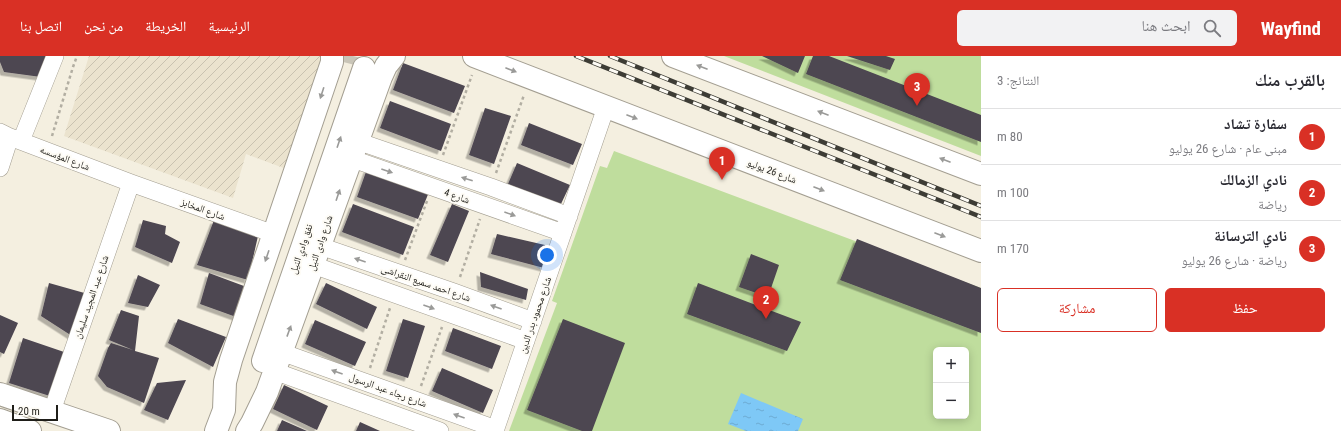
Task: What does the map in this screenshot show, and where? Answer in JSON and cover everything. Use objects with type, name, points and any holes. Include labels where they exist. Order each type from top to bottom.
[{"type":"street","points":[[0,168],[10,137],[55,56]]},
{"type":"street","name":"شارع وادى النيل","points":[[354,63],[386,66],[394,56]]},
{"type":"street","name":"شارع 26 يوليو","points":[[474,56],[981,250]]},
{"type":"street","points":[[673,56],[981,174]]},
{"type":"street","name":"شارع وادى النيل","points":[[247,431],[267,392],[354,150],[354,63]]},
{"type":"street","name":"شارع وادى النيل","points":[[216,431],[224,410],[225,382],[274,234],[354,63]]},
{"type":"street","name":"نفق وادي النيل","points":[[224,410],[236,387],[247,359],[354,63]]},
{"type":"street","name":"نفق وادي النيل","points":[[242,431],[354,63]]},
{"type":"street","name":"شارع محمود بدر الدين","points":[[495,430],[606,107]]},
{"type":"street","name":"شارع المؤسسه","points":[[10,137],[131,183]]},
{"type":"street","name":"شارع 4","points":[[354,150],[491,188],[569,216]]},
{"type":"street","name":"شارع 4","points":[[354,150],[485,205],[563,233]]},
{"type":"street","name":"شارع المخابز","points":[[131,183],[274,234]]},
{"type":"street","name":"شارع عبد المجيد سليمان","points":[[52,411],[131,183]]},
{"type":"street","name":"شارع احمد سميع النقراشى","points":[[316,255],[404,276],[454,292],[533,321]]},
{"type":"street","name":"شارع احمد سميع النقراشى","points":[[316,255],[396,295],[526,342]]},
{"type":"street","points":[[396,295],[404,276]]},
{"type":"street","name":"شارع رجاء عبد الرسول","points":[[278,361],[365,382],[495,430]]},
{"type":"street","name":"شارع رجاء عبد الرسول","points":[[278,361],[440,431]]},
{"type":"street","points":[[0,394],[109,431]]},
{"type":"street","points":[[0,420],[30,431]]},
{"type":"path","points":[[48,152],[77,56]]},
{"type":"path","points":[[491,188],[530,78]]},
{"type":"path","points":[[454,292],[485,205]]},
{"type":"path","points":[[365,382],[396,295]]},
{"type":"path","points":[[417,400],[447,313]]},
{"type":"shaded area","points":[[89,56],[324,56],[289,170],[246,154],[233,198],[64,136]]},
{"type":"green space","points":[[724,56],[981,56],[981,156]]},
{"type":"green space","points":[[614,151],[981,288],[981,431],[509,431],[557,303],[552,301],[600,166],[607,168]]},
{"type":"water","points":[[741,393],[803,419],[798,431],[746,431],[728,424]]},
{"type":"building","points":[[0,56],[50,56],[41,77],[4,72],[0,62]]},
{"type":"building","points":[[762,56],[805,56],[798,73]]},
{"type":"building","points":[[813,56],[829,56],[981,115],[981,142],[806,74]]},
{"type":"building","points":[[847,56],[886,56],[895,59],[890,70]]},
{"type":"building","points":[[403,63],[465,86],[454,113],[393,90]]},
{"type":"building","points":[[390,101],[451,124],[441,151],[380,128]]},
{"type":"building","points":[[485,108],[511,116],[494,164],[469,155]]},
{"type":"building","points":[[529,123],[582,144],[573,165],[521,145]]},
{"type":"building","points":[[517,163],[570,185],[560,206],[508,184]]},
{"type":"building","points":[[367,169],[429,192],[418,219],[357,197]]},
{"type":"building","points":[[353,204],[414,227],[403,255],[342,232]]},
{"type":"building","points":[[452,204],[469,211],[448,262],[430,255]]},
{"type":"building","points":[[143,220],[166,226],[165,234],[180,242],[172,263],[135,247]]},
{"type":"building","points":[[214,220],[258,236],[248,280],[197,265]]},
{"type":"building","points":[[497,234],[545,245],[544,268],[491,254]]},
{"type":"building","points":[[857,239],[981,288],[981,333],[840,280]]},
{"type":"building","points":[[751,254],[779,265],[768,297],[739,287]]},
{"type":"building","points":[[480,272],[528,289],[526,300],[481,287]]},
{"type":"building","points":[[209,273],[252,289],[239,318],[200,304]]},
{"type":"building","points":[[138,275],[160,285],[148,307],[128,303]]},
{"type":"building","points":[[49,283],[88,294],[72,336],[41,316]]},
{"type":"building","points":[[326,283],[377,307],[367,329],[316,304]]},
{"type":"building","points":[[698,283],[801,322],[787,351],[687,314]]},
{"type":"building","points":[[121,310],[139,316],[135,351],[159,358],[144,403],[107,387],[98,376],[111,343],[133,350],[109,340]]},
{"type":"building","points":[[0,315],[18,323],[4,354],[0,352]]},
{"type":"building","points":[[178,319],[226,337],[213,367],[168,343]]},
{"type":"building","points":[[403,319],[425,326],[408,378],[386,371]]},
{"type":"building","points":[[563,319],[625,343],[592,431],[582,431],[527,410]]},
{"type":"building","points":[[315,320],[366,342],[355,366],[305,344]]},
{"type":"building","points":[[453,328],[501,346],[492,369],[445,351]]},
{"type":"building","points":[[23,338],[67,353],[53,397],[9,383]]},
{"type":"building","points":[[442,368],[493,390],[483,413],[432,391]]},
{"type":"building","points":[[186,380],[168,420],[144,410],[157,383]]},
{"type":"building","points":[[284,385],[328,406],[317,430],[273,409]]},
{"type":"building","points":[[282,420],[307,431],[277,431]]},
{"type":"building","points":[[360,422],[380,431],[356,431]]},
{"type":"tunnel","points":[[351,64],[353,56]]},
{"type":"railway","points":[[576,56],[981,217]]},
{"type":"railway","points":[[610,56],[981,206]]},
{"type":"place","name":"نادي الترسانة","points":[[917,106]]},
{"type":"place","name":"سفارة تشاد","points":[[722,180]]},
{"type":"place","name":"نادي الزمالك","points":[[766,319]]}]
